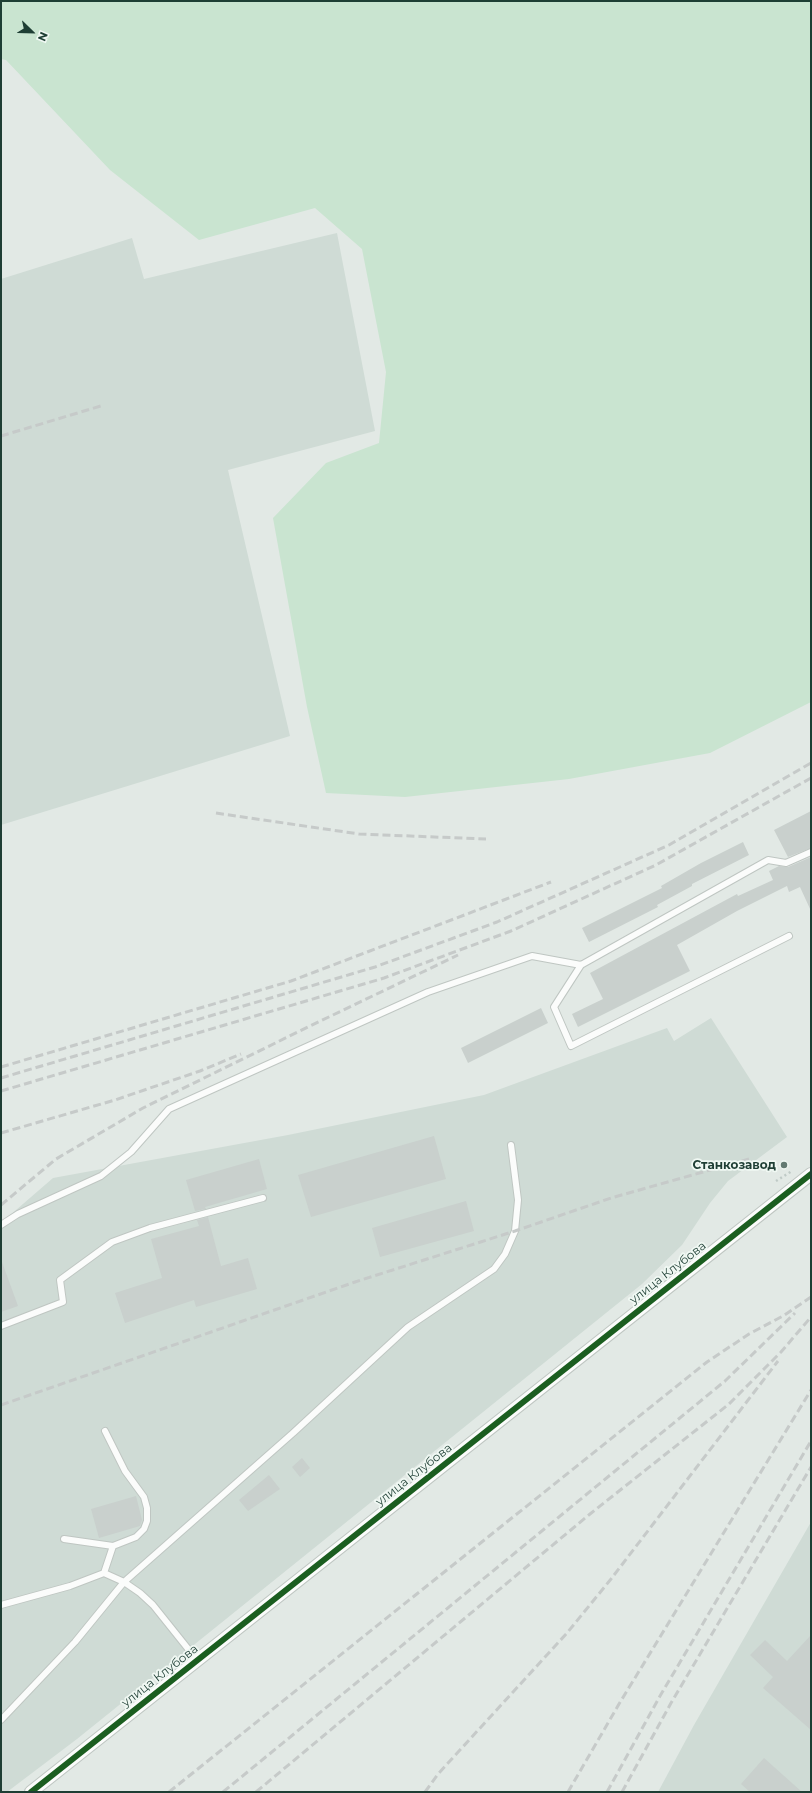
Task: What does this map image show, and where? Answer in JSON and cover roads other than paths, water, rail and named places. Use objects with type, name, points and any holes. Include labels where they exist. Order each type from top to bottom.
[{"type":"street","name":"улица Клубова","points":[[31,1792],[811,1174]]},
{"type":"lane","points":[[790,936],[571,1046],[554,1007],[581,965],[768,860],[786,863],[811,852]]},
{"type":"lane","points":[[1,1225],[18,1214],[101,1176],[131,1152],[169,1109],[421,996],[532,956],[581,965]]},
{"type":"lane","points":[[1,1720],[75,1642],[124,1582],[293,1433],[408,1327],[494,1269],[505,1254],[515,1231],[518,1200],[511,1145]]},
{"type":"lane","points":[[1,1326],[63,1302],[60,1280],[112,1242],[150,1228],[263,1198]]},
{"type":"lane","points":[[64,1539],[113,1546],[136,1536],[144,1530],[147,1521],[147,1508],[144,1498],[125,1471],[105,1431]]},
{"type":"lane","points":[[104,1573],[113,1546]]},
{"type":"lane","points":[[1,1605],[70,1586],[104,1573],[124,1582],[152,1605],[197,1660]]},
{"type":"railway","points":[[1,436],[104,405]]},
{"type":"railway","points":[[1,1078],[375,967],[497,922],[669,845],[811,763]]},
{"type":"railway","points":[[1,1091],[384,978],[511,931],[656,865],[811,778]]},
{"type":"railway","points":[[216,813],[359,834],[486,839]]},
{"type":"railway","points":[[1,1067],[291,981],[551,882]]},
{"type":"railway","points":[[1,1205],[56,1159],[143,1108],[458,955]]},
{"type":"railway","points":[[1,1133],[115,1100],[200,1071],[241,1054]]},
{"type":"railway","points":[[1,1405],[355,1282],[515,1231],[611,1198],[749,1159]]},
{"type":"railway","points":[[169,1792],[707,1362],[749,1334],[783,1316],[811,1297]]},
{"type":"railway","points":[[223,1792],[725,1381],[795,1313]]},
{"type":"railway","points":[[256,1792],[590,1514],[729,1404],[781,1352],[811,1317]]},
{"type":"railway","points":[[425,1792],[438,1774],[567,1633],[611,1579],[778,1361]]},
{"type":"railway","points":[[568,1792],[619,1704],[811,1390]]},
{"type":"railway","points":[[607,1792],[660,1696],[811,1441]]},
{"type":"railway","points":[[622,1792],[671,1703],[811,1467]]},
{"type":"place","name":"Станкозавод","points":[[784,1165]]}]
